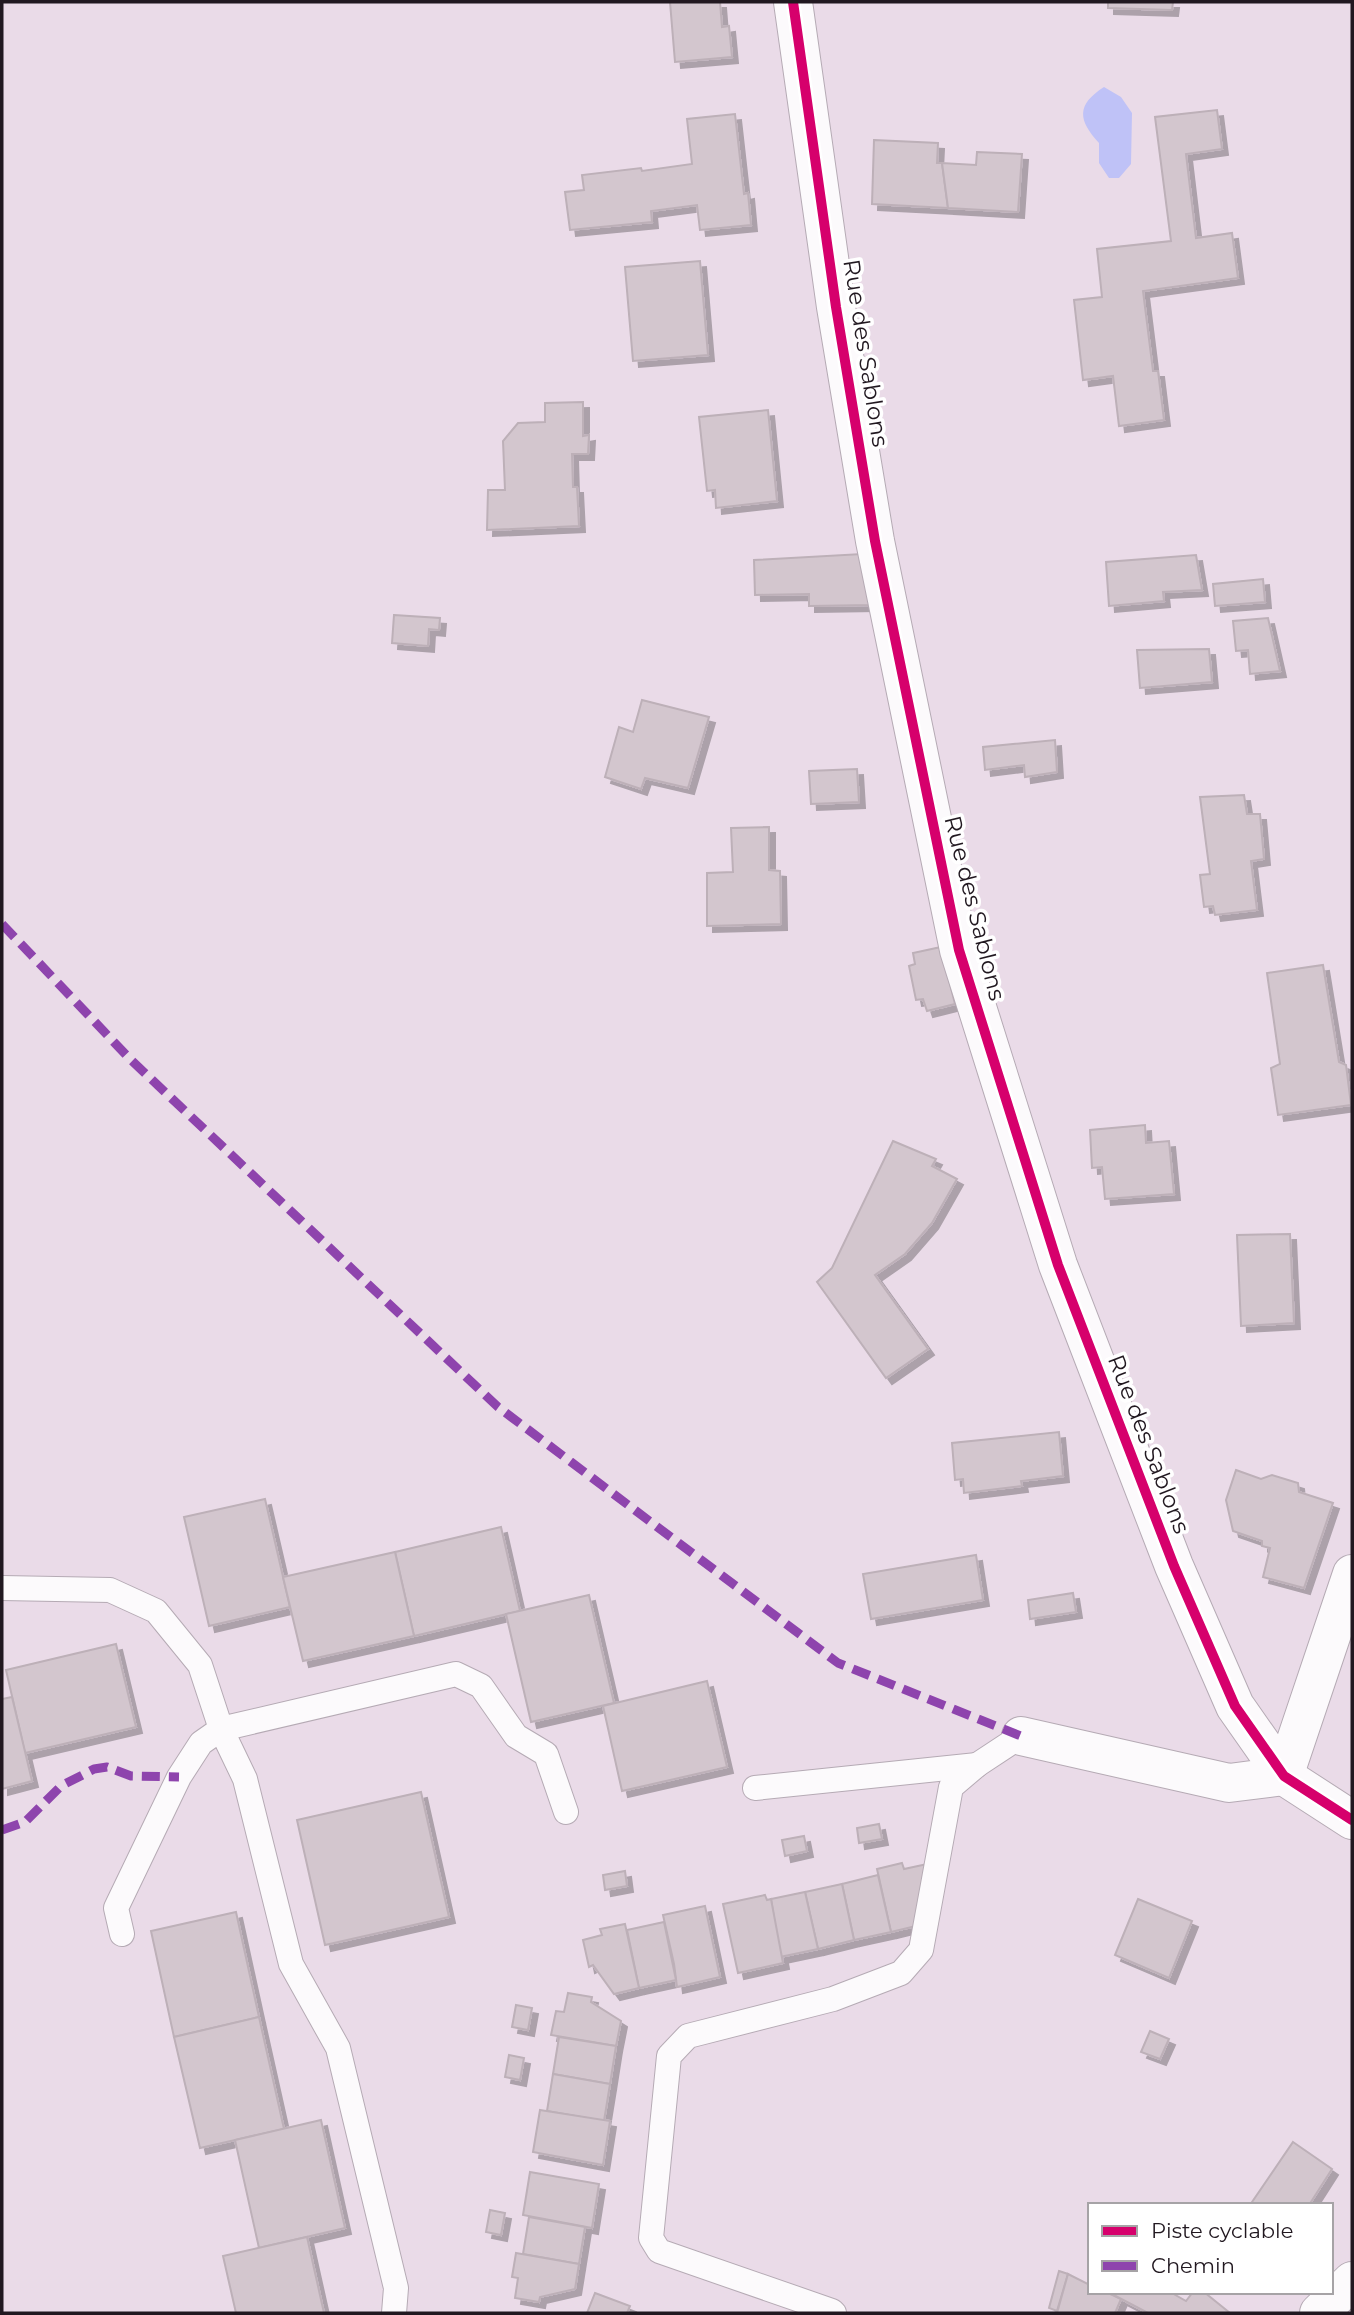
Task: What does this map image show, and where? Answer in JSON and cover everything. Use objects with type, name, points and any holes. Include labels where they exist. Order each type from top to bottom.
[{"type":"street","name":"Rue des Sablons","points":[[793,2],[836,307],[875,541],[959,950],[1058,1265],[1174,1566],[1235,1706],[1284,1776],[1352,1820]]},
{"type":"street","points":[[1021,1736],[1229,1783],[1284,1776],[1352,1574]]},
{"type":"street","points":[[1319,2313],[1352,2281]]},
{"type":"lane","points":[[2,1588],[110,1590],[156,1611],[200,1665],[221,1729],[245,1779],[292,1964],[338,2048],[396,2288],[394,2313]]},
{"type":"lane","points":[[122,1934],[116,1908],[178,1777],[201,1742],[221,1729],[456,1674],[481,1686],[516,1736],[546,1754],[566,1812]]},
{"type":"lane","points":[[834,2313],[659,2251],[654,2245],[651,2238],[669,2056],[688,2036],[833,1998],[901,1973],[912,1963],[920,1950],[951,1787],[977,1765],[1021,1736]]},
{"type":"lane","points":[[755,1788],[977,1765]]},
{"type":"water","points":[[1104,87],[1121,97],[1132,113],[1131,164],[1119,178],[1109,178],[1099,163],[1099,143],[1084,120],[1083,113],[1088,100]]},
{"type":"building","points":[[670,2],[720,2],[722,27],[729,26],[732,57],[675,62]]},
{"type":"building","points":[[1108,2],[1173,2],[1172,10],[1108,8]]},
{"type":"building","points":[[1217,110],[1222,149],[1186,154],[1196,238],[1232,233],[1238,278],[1143,291],[1153,371],[1158,371],[1164,420],[1119,426],[1113,376],[1083,380],[1074,300],[1102,297],[1097,249],[1171,241],[1155,117]]},
{"type":"building","points":[[735,114],[744,194],[748,193],[751,225],[700,230],[697,205],[651,211],[652,222],[570,230],[565,192],[584,190],[582,175],[692,164],[687,119]]},
{"type":"building","points":[[874,140],[938,143],[937,163],[942,163],[948,208],[872,204]]},
{"type":"building","points":[[977,152],[1022,154],[1018,212],[948,208],[942,163],[976,165]]},
{"type":"building","points":[[700,261],[708,355],[633,361],[625,267]]},
{"type":"building","points":[[583,402],[583,436],[589,435],[588,454],[572,454],[573,487],[577,487],[579,526],[487,530],[488,490],[505,490],[503,441],[518,423],[545,422],[545,403]]},
{"type":"building","points":[[768,410],[777,501],[716,508],[715,490],[707,491],[699,417]]},
{"type":"building","points":[[862,554],[871,605],[809,606],[809,594],[755,595],[754,560]]},
{"type":"building","points":[[1196,555],[1202,590],[1163,592],[1164,601],[1109,606],[1106,562]]},
{"type":"building","points":[[1263,579],[1265,602],[1215,606],[1213,584]]},
{"type":"building","points":[[394,615],[440,618],[439,630],[429,629],[428,646],[392,643]]},
{"type":"building","points":[[1268,618],[1280,671],[1250,674],[1248,650],[1236,651],[1233,621]]},
{"type":"building","points":[[1209,649],[1212,682],[1140,688],[1137,650]]},
{"type":"building","points":[[642,700],[709,717],[688,788],[645,778],[641,789],[605,777],[619,727],[633,732]]},
{"type":"building","points":[[1055,740],[1057,772],[1025,777],[1024,765],[985,770],[983,747]]},
{"type":"building","points":[[857,769],[859,802],[811,804],[809,771]]},
{"type":"building","points":[[1244,795],[1247,814],[1260,814],[1264,859],[1251,861],[1257,910],[1215,915],[1213,906],[1204,907],[1200,875],[1210,874],[1200,797]]},
{"type":"building","points":[[769,827],[769,870],[780,871],[781,924],[707,926],[707,873],[733,872],[731,828]]},
{"type":"building","points":[[941,947],[955,1004],[927,1011],[923,999],[916,1000],[909,966],[915,964],[913,953]]},
{"type":"building","points":[[1323,965],[1339,1062],[1346,1065],[1351,1105],[1278,1115],[1271,1068],[1280,1064],[1267,973]]},
{"type":"building","points":[[1145,1125],[1146,1143],[1169,1141],[1174,1194],[1105,1199],[1102,1167],[1092,1168],[1090,1130]]},
{"type":"building","points":[[893,1141],[936,1159],[932,1166],[957,1179],[932,1223],[905,1254],[875,1275],[928,1349],[886,1378],[817,1282],[832,1268]]},
{"type":"building","points":[[1290,1234],[1294,1323],[1241,1326],[1237,1235]]},
{"type":"building","points":[[1059,1432],[1063,1476],[1021,1481],[1022,1486],[964,1493],[963,1479],[955,1480],[952,1443]]},
{"type":"building","points":[[1236,1470],[1261,1479],[1272,1475],[1298,1483],[1299,1492],[1333,1503],[1304,1588],[1263,1577],[1270,1548],[1262,1546],[1262,1541],[1233,1531],[1226,1500]]},
{"type":"building","points":[[265,1499],[290,1607],[209,1626],[184,1517]]},
{"type":"building","points":[[501,1527],[520,1611],[414,1636],[395,1552]]},
{"type":"building","points":[[395,1552],[414,1636],[303,1661],[283,1577]]},
{"type":"building","points":[[976,1555],[983,1600],[871,1619],[863,1574]]},
{"type":"building","points":[[1073,1593],[1076,1612],[1030,1619],[1028,1600]]},
{"type":"building","points":[[589,1595],[614,1703],[531,1722],[506,1614]]},
{"type":"building","points":[[116,1644],[136,1727],[25,1753],[6,1670]]},
{"type":"building","points":[[707,1681],[727,1767],[622,1791],[603,1706]]},
{"type":"building","points":[[12,1697],[32,1781],[2,1789],[2,1699]]},
{"type":"building","points":[[421,1792],[449,1917],[325,1945],[297,1820]]},
{"type":"building","points":[[879,1824],[882,1839],[859,1843],[857,1828]]},
{"type":"building","points":[[804,1836],[807,1851],[785,1856],[782,1840]]},
{"type":"building","points":[[902,1863],[904,1869],[927,1864],[916,1926],[891,1932],[877,1869]]},
{"type":"building","points":[[625,1871],[627,1886],[605,1890],[603,1875]]},
{"type":"building","points":[[878,1875],[891,1932],[854,1940],[842,1884]]},
{"type":"building","points":[[842,1884],[854,1940],[818,1949],[805,1892]]},
{"type":"building","points":[[805,1892],[818,1949],[780,1957],[771,1899]]},
{"type":"building","points":[[765,1895],[767,1900],[771,1899],[783,1963],[738,1973],[723,1904]]},
{"type":"building","points":[[1138,1899],[1192,1921],[1169,1978],[1115,1955]]},
{"type":"building","points":[[705,1906],[720,1977],[677,1987],[663,1915]]},
{"type":"building","points":[[236,1912],[259,2017],[174,2037],[151,1931]]},
{"type":"building","points":[[664,1922],[676,1980],[639,1988],[627,1930]]},
{"type":"building","points":[[625,1924],[639,1988],[614,1994],[593,1965],[589,1967],[583,1940],[602,1935],[600,1929]]},
{"type":"building","points":[[568,1993],[592,1997],[591,2002],[621,2021],[616,2046],[551,2035],[556,2011],[564,2012]]},
{"type":"building","points":[[516,2005],[532,2008],[528,2030],[512,2027]]},
{"type":"building","points":[[259,2017],[284,2129],[200,2148],[174,2037]]},
{"type":"building","points":[[1150,2031],[1169,2039],[1160,2059],[1141,2052]]},
{"type":"building","points":[[559,2037],[616,2046],[610,2084],[553,2074]]},
{"type":"building","points":[[509,2055],[524,2058],[520,2080],[505,2077]]},
{"type":"building","points":[[553,2074],[610,2084],[604,2121],[547,2111]]},
{"type":"building","points":[[540,2110],[610,2121],[603,2165],[533,2152]]},
{"type":"building","points":[[321,2120],[345,2228],[259,2248],[235,2140]]},
{"type":"building","points":[[1293,2142],[1332,2169],[1310,2203],[1251,2203]]},
{"type":"building","points":[[530,2172],[599,2184],[592,2228],[523,2215]]},
{"type":"building","points":[[490,2210],[505,2213],[501,2235],[486,2232]]},
{"type":"building","points":[[529,2217],[585,2227],[579,2264],[523,2254]]},
{"type":"building","points":[[307,2237],[324,2313],[236,2313],[223,2256]]},
{"type":"building","points":[[516,2253],[579,2264],[575,2289],[540,2297],[539,2302],[515,2298],[518,2278],[512,2277]]},
{"type":"building","points":[[1059,2271],[1068,2274],[1057,2311],[1049,2308]]},
{"type":"building","points":[[1068,2274],[1088,2284],[1088,2294],[1110,2294],[1121,2299],[1115,2313],[1057,2313]]},
{"type":"building","points":[[595,2293],[630,2306],[627,2313],[587,2313]]},
{"type":"building","points":[[1112,2294],[1174,2294],[1186,2301],[1191,2294],[1206,2294],[1230,2313],[1148,2313]]},
{"type":"marked path","points":[[2,924],[130,1059],[498,1407],[838,1663],[1021,1736]]},
{"type":"marked path","points":[[2,1830],[25,1822],[61,1786],[94,1769],[107,1767],[131,1776],[179,1777]]},
{"type":"cycle path","points":[[793,2],[836,307],[875,541],[959,950],[1058,1265],[1174,1566],[1235,1706],[1284,1776],[1352,1820]]}]
